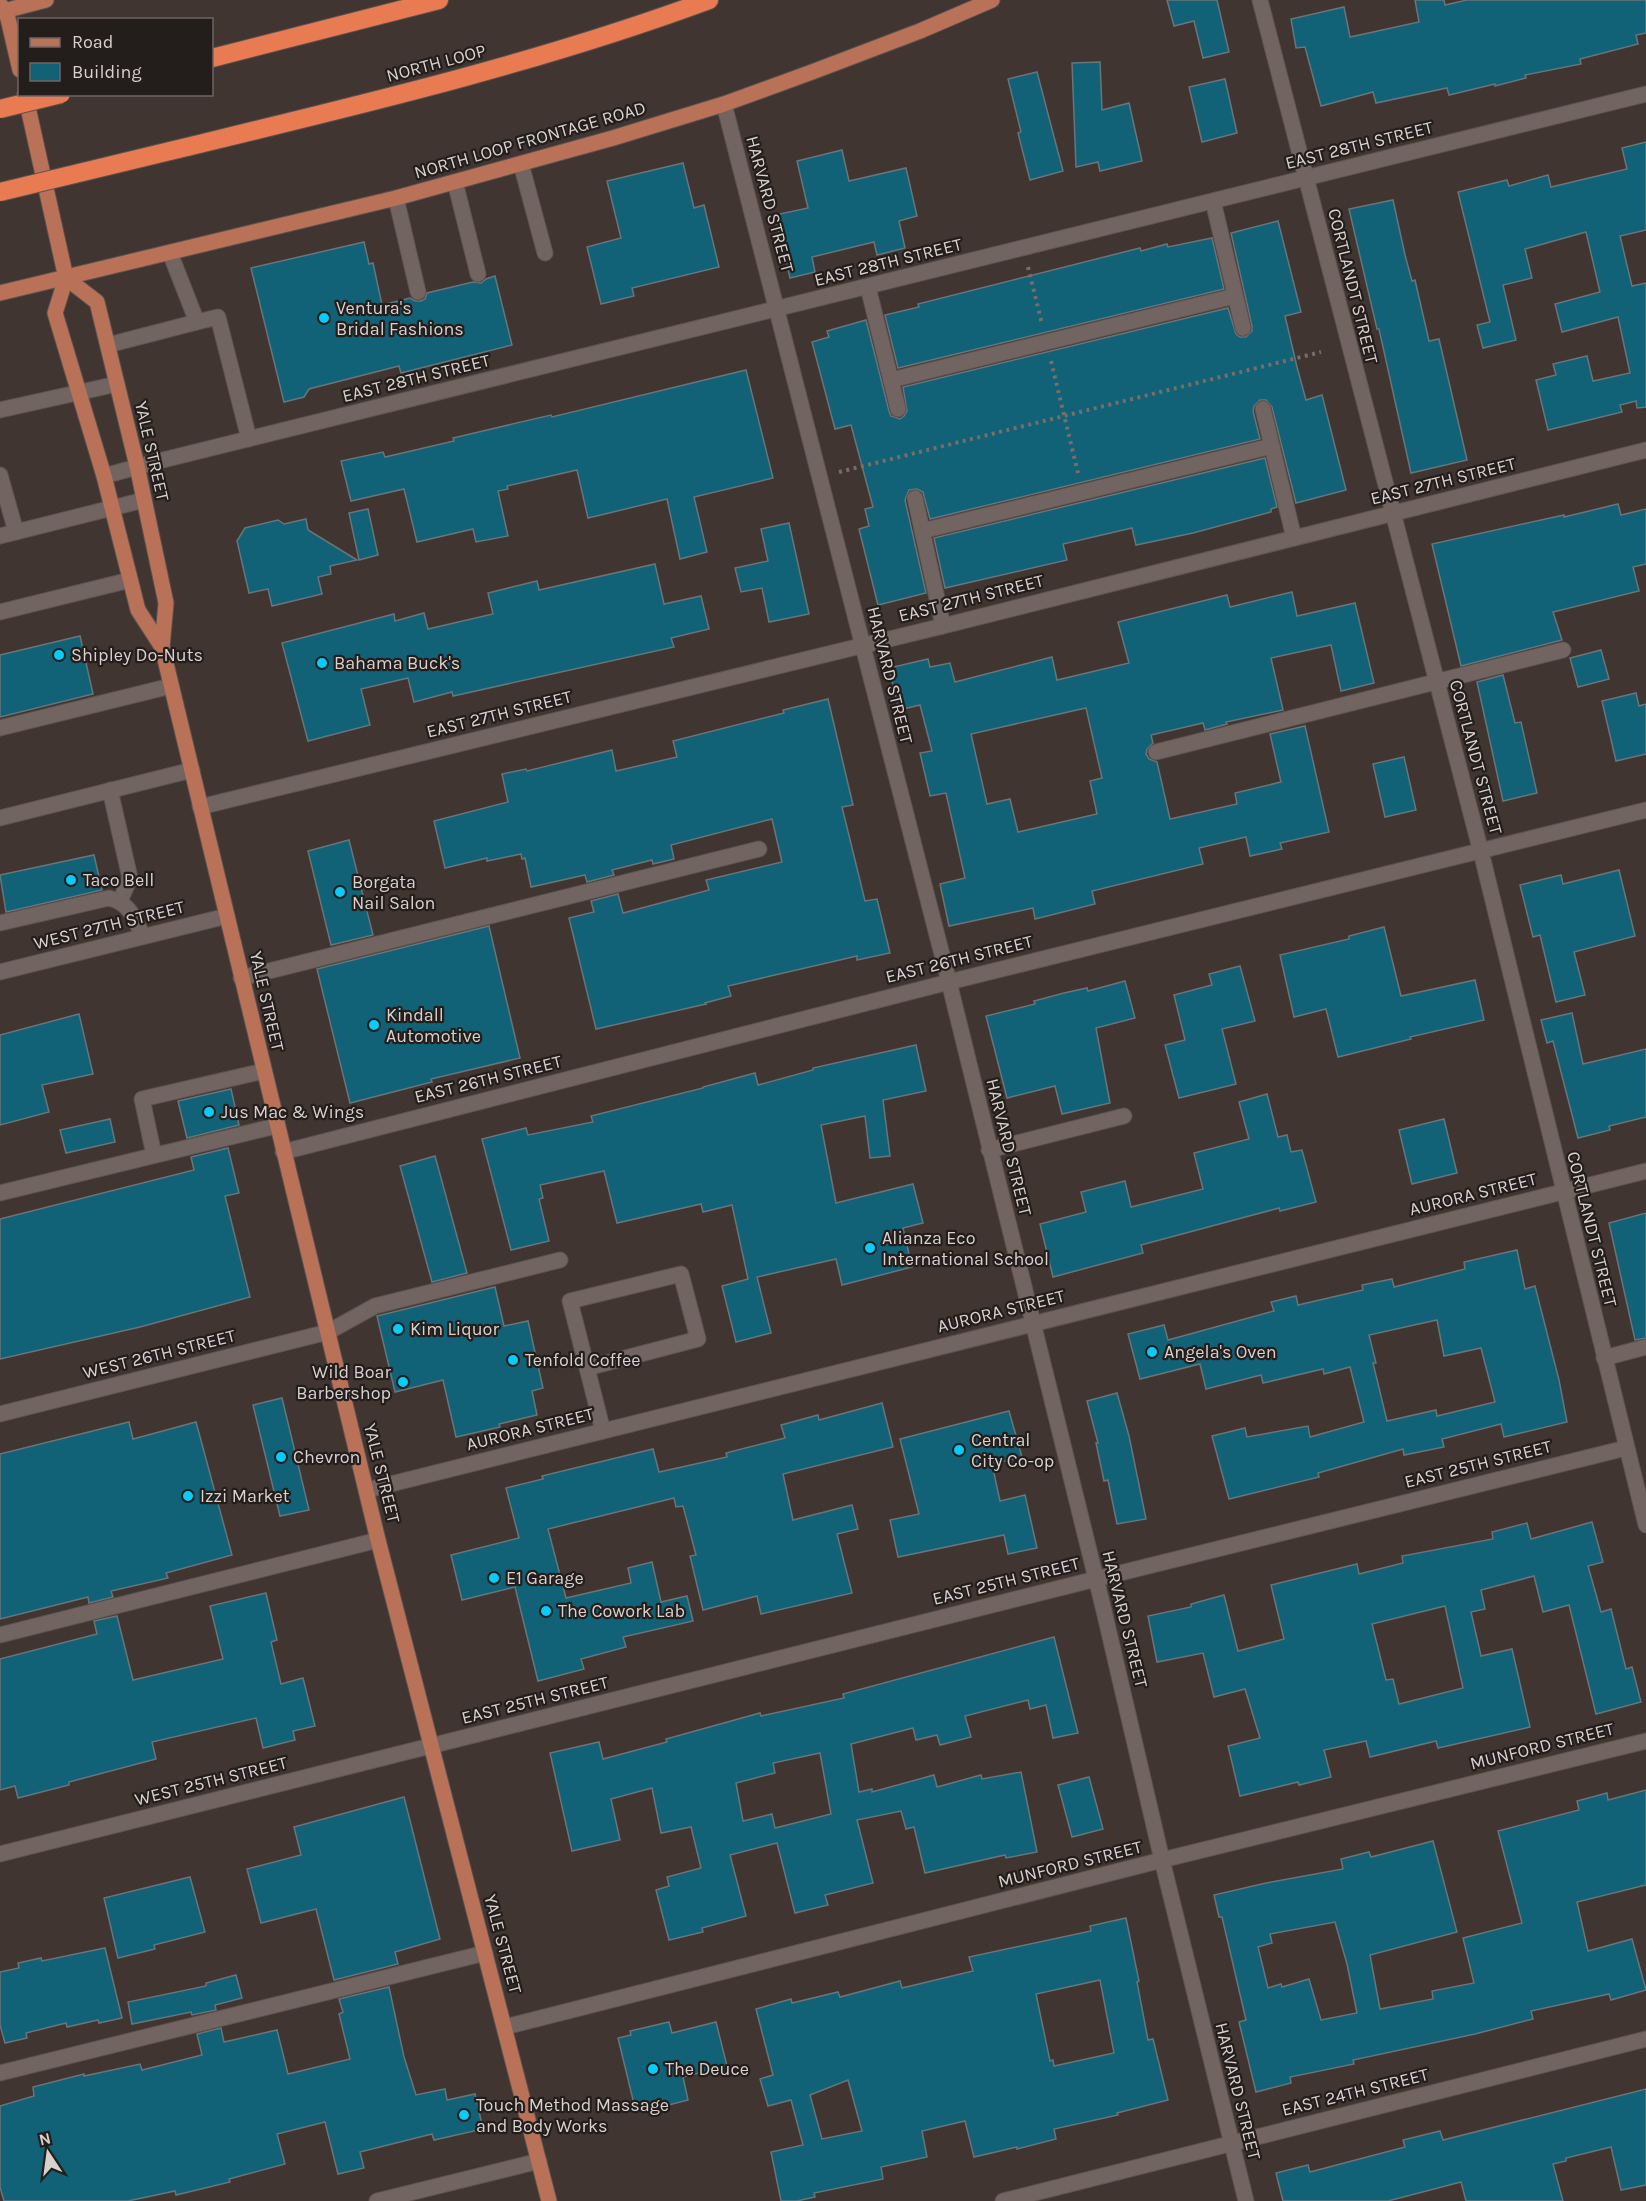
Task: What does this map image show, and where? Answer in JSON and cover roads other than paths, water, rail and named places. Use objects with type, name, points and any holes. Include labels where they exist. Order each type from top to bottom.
[{"type":"highway","points":[[213,58],[439,0]]},
{"type":"highway","name":"NORTH LOOP","points":[[0,192],[446,83],[636,27],[708,0]]},
{"type":"highway","points":[[0,109],[53,96]]},
{"type":"main road","points":[[18,62],[4,7],[46,0]]},
{"type":"main road","name":"NORTH LOOP FRONTAGE ROAD","points":[[0,293],[396,198],[521,164],[724,104],[909,35],[992,0]]},
{"type":"main road","points":[[25,96],[66,278]]},
{"type":"main road","name":"YALE STREET","points":[[162,647],[138,610],[104,476],[55,313],[66,278],[97,302],[108,345],[137,466],[165,603],[162,647],[171,686],[378,1540],[549,2201]]},
{"type":"street","name":"CORTLANDT STREET","points":[[1260,0],[1481,852],[1646,1525]]},
{"type":"street","name":"EAST 28TH STREET","points":[[104,476],[1646,94]]},
{"type":"street","name":"HARVARD STREET","points":[[724,104],[949,982],[1246,2201]]},
{"type":"street","points":[[521,164],[544,253]]},
{"type":"street","points":[[455,182],[478,274]]},
{"type":"street","points":[[396,198],[418,292]]},
{"type":"street","points":[[1213,201],[1243,327]]},
{"type":"street","points":[[170,253],[197,322]]},
{"type":"street","points":[[868,287],[898,408]]},
{"type":"street","points":[[891,380],[1235,296]]},
{"type":"street","points":[[108,345],[218,317],[249,439]]},
{"type":"street","points":[[0,410],[117,384]]},
{"type":"street","points":[[1263,409],[1294,538]]},
{"type":"street","points":[[922,531],[1272,446]]},
{"type":"street","name":"EAST 27TH STREET","points":[[200,807],[862,646],[1646,450]]},
{"type":"street","points":[[0,477],[16,532]]},
{"type":"street","points":[[915,498],[943,626]]},
{"type":"street","points":[[0,536],[144,500]]},
{"type":"street","points":[[0,612],[130,580]]},
{"type":"street","points":[[1156,752],[1563,650]]},
{"type":"street","points":[[0,728],[171,686]]},
{"type":"street","points":[[0,818],[192,770]]},
{"type":"street","points":[[110,790],[130,878],[120,901]]},
{"type":"street","name":"EAST 26TH STREET","points":[[283,1152],[949,982],[1646,810]]},
{"type":"street","points":[[241,978],[759,849]]},
{"type":"street","points":[[0,923],[109,898],[120,901],[132,912],[143,936]]},
{"type":"street","name":"WEST 27TH STREET","points":[[0,972],[226,916]]},
{"type":"street","points":[[154,1155],[142,1100],[264,1071]]},
{"type":"street","points":[[989,1150],[1124,1116]]},
{"type":"street","points":[[0,1193],[276,1126]]},
{"type":"street","name":"AURORA STREET","points":[[367,1490],[1646,1171]]},
{"type":"street","name":"WEST 26TH STREET","points":[[0,1414],[328,1332],[375,1306],[560,1260]]},
{"type":"street","points":[[587,1368],[698,1340],[681,1274],[570,1301],[587,1368],[603,1431]]},
{"type":"street","points":[[1604,1358],[1646,1347]]},
{"type":"street","name":"EAST 25TH STREET","points":[[431,1746],[1626,1448]]},
{"type":"street","points":[[0,1635],[378,1540]]},
{"type":"street","name":"MUNFORD STREET","points":[[505,2027],[1162,1860],[1646,1741]]},
{"type":"street","name":"WEST 25TH STREET","points":[[0,1854],[431,1746]]},
{"type":"street","points":[[0,2073],[485,1953]]},
{"type":"street","name":"EAST 24TH STREET","points":[[1003,2201],[1646,2038]]},
{"type":"street","points":[[377,2201],[539,2161]]},
{"type":"place","name":"Ventura's Bridal Fashions","points":[[324,318]]},
{"type":"place","name":"Shipley Do-Nuts","points":[[59,655]]},
{"type":"place","name":"Bahama Buck's","points":[[322,663]]},
{"type":"place","name":"Taco Bell","points":[[71,880]]},
{"type":"place","name":"Borgata Nail Salon","points":[[340,892]]},
{"type":"place","name":"Kindall Automotive","points":[[374,1025]]},
{"type":"place","name":"Jus Mac & Wings","points":[[209,1112]]},
{"type":"place","name":"Alianza Eco International School","points":[[870,1248]]},
{"type":"place","name":"Kim Liquor","points":[[398,1329]]},
{"type":"place","name":"Angela's Oven","points":[[1152,1352]]},
{"type":"place","name":"Tenfold Coffee","points":[[513,1360]]},
{"type":"place","name":"Wild Boar Barbershop","points":[[403,1382]]},
{"type":"place","name":"Central City Co-op","points":[[959,1450]]},
{"type":"place","name":"Chevron","points":[[281,1457]]},
{"type":"place","name":"Izzi Market","points":[[188,1496]]},
{"type":"place","name":"E1 Garage","points":[[494,1578]]},
{"type":"place","name":"The Cowork Lab","points":[[546,1611]]},
{"type":"place","name":"The Deuce","points":[[653,2069]]},
{"type":"place","name":"Touch Method Massage and Body Works","points":[[464,2115]]}]
